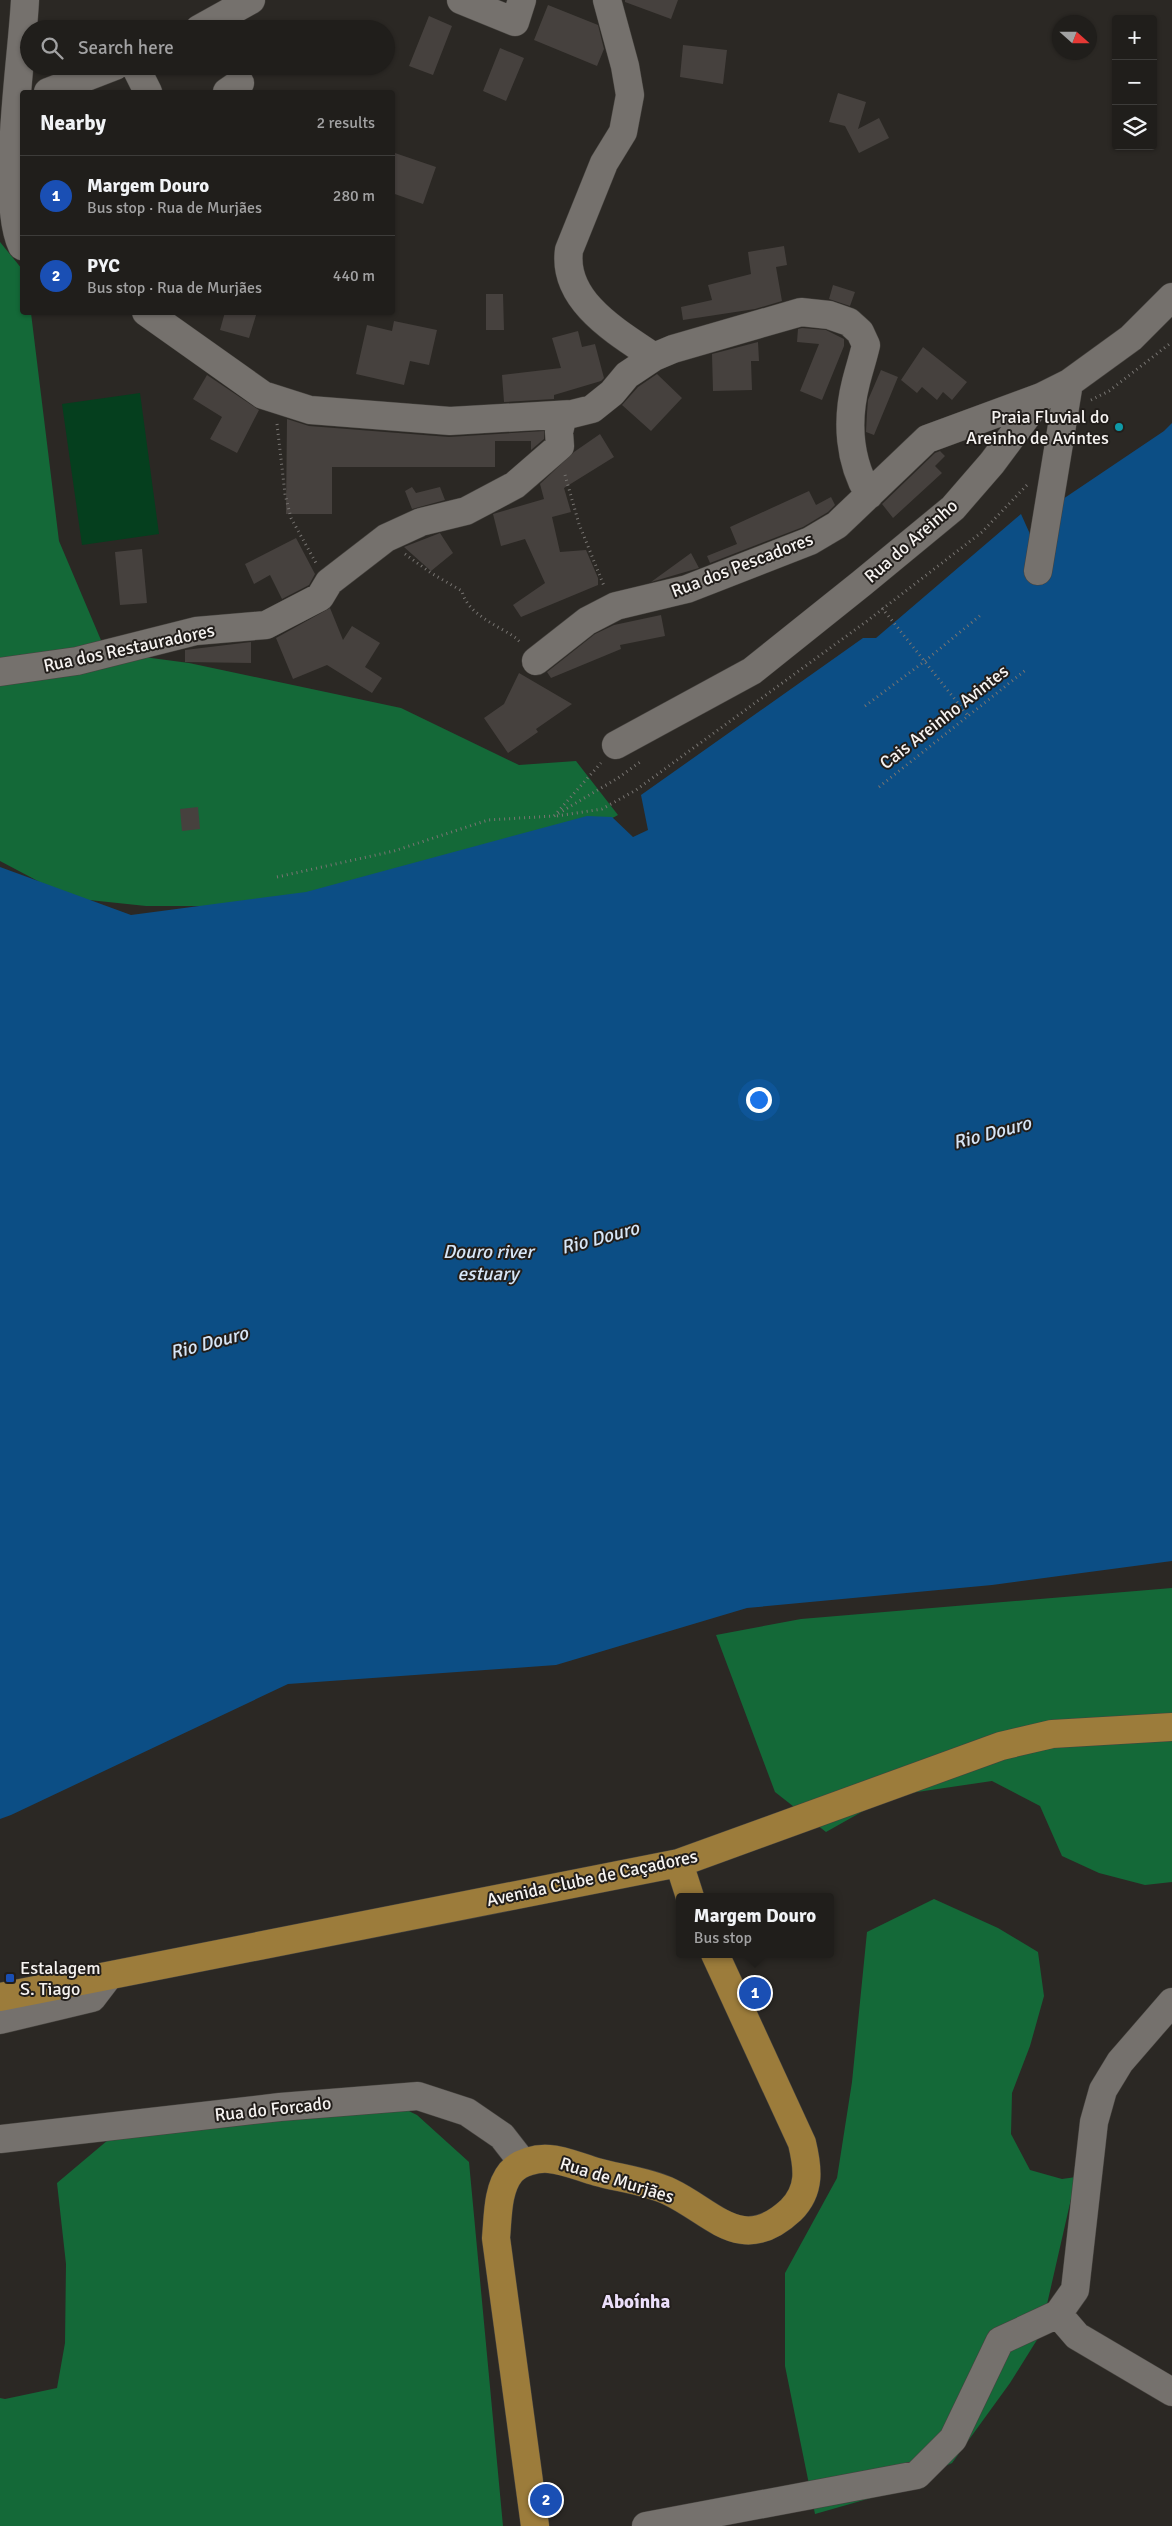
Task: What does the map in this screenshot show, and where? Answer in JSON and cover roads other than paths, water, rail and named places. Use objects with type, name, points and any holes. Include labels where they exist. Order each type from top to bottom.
[{"type":"main road","name":"Avenida Clube de Caçadores","points":[[0,1997],[679,1863],[1001,1746],[1052,1734],[1172,1727]]},
{"type":"main road","points":[[679,1863],[689,1893]]},
{"type":"main road","name":"Rua de Murjães","points":[[524,2163],[549,2159],[670,2192],[708,2216],[736,2230],[760,2229],[781,2218],[798,2202],[807,2184],[808,2168],[802,2143],[717,1958]]},
{"type":"main road","points":[[524,2163],[511,2172],[502,2190],[496,2238],[535,2526]]},
{"type":"street","points":[[22,20],[25,0]]},
{"type":"street","points":[[215,20],[251,0]]},
{"type":"street","points":[[476,3],[515,22],[522,0]]},
{"type":"street","points":[[607,0],[625,66],[630,95],[623,132],[604,163],[569,250],[567,264],[571,280],[592,312],[654,357]]},
{"type":"street","points":[[13,242],[6,219],[2,186],[10,104],[20,38]]},
{"type":"street","points":[[53,90],[92,75]]},
{"type":"street","points":[[140,75],[147,90]]},
{"type":"street","name":"Rua do Areinho","points":[[616,745],[752,671],[862,583],[952,508],[992,463],[1042,397],[1069,383],[1131,338],[1172,297]]},
{"type":"street","points":[[150,315],[263,395],[274,400],[310,410],[450,421],[563,415],[592,408],[612,393],[626,375],[654,357],[717,335],[801,312],[829,315],[849,322],[860,332],[866,345],[856,383],[850,422],[852,450],[858,476],[869,495]]},
{"type":"street","points":[[1038,572],[1069,383]]},
{"type":"street","name":"Rua dos Pescadores","points":[[536,661],[587,621],[616,606],[687,589],[810,541],[837,525],[926,439],[1042,397]]},
{"type":"street","name":"Rua dos Restauradores","points":[[0,672],[77,661],[196,631],[266,625],[320,597],[329,582],[386,538],[421,522],[466,510],[515,485],[560,446],[559,432],[563,415]]},
{"type":"street","points":[[0,2020],[92,1998],[108,1976]]},
{"type":"street","points":[[646,2526],[917,2475],[953,2439],[1000,2341],[1058,2314],[1075,2290],[1094,2122],[1102,2090],[1120,2062],[1172,2002]]},
{"type":"street","name":"Rua do Forcado","points":[[0,2139],[280,2107],[418,2096],[467,2112],[502,2136],[524,2163]]},
{"type":"street","points":[[1058,2314],[1077,2336],[1172,2392]]},
{"type":"water","name":"Douro river estuary","points":[[1172,423],[1172,1561],[992,1585],[747,1608],[556,1665],[288,1684],[0,1819],[0,867],[131,915],[306,892],[587,816],[612,817],[633,837],[648,830],[641,795],[863,638],[876,638],[1021,514],[1034,543],[1060,501],[1164,431]]},
{"type":"place","name":"Praia Fluvial do Areinho de Avintes","points":[[1119,427]]},
{"type":"place","name":"Estalagem S. Tiago","points":[[10,1978]]},
{"type":"place","name":"Margem Douro","points":[[755,1993]]},
{"type":"place","name":"PYC","points":[[546,2500]]},
{"type":"district","name":"Aboínha","points":[[636,2302]]},
{"type":"water label","name":"Rio Douro","points":[[992,1133]]},
{"type":"water label","name":"Rio Douro","points":[[600,1238]]},
{"type":"water label","name":"Rio Douro","points":[[209,1343]]}]
